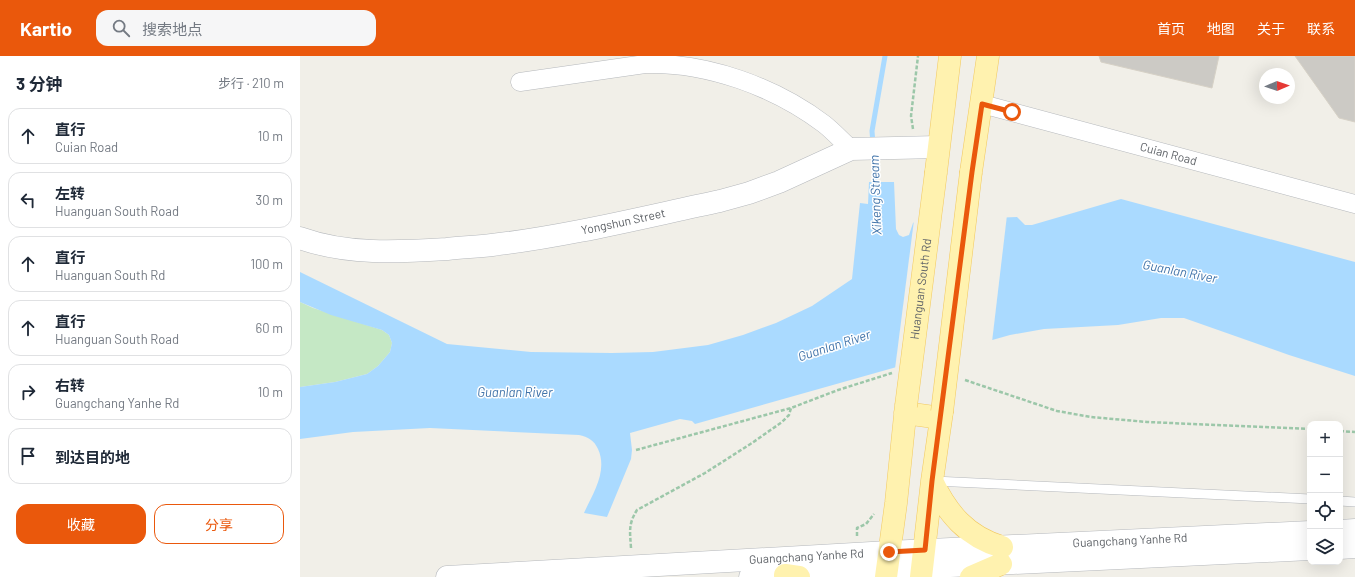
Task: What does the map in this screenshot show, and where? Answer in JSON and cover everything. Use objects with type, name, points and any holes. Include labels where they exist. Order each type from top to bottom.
[{"type":"main road","name":"Huanguan South Rd","points":[[887,566],[905,409],[950,56]]},
{"type":"main road","points":[[923,565],[932,481],[988,56]]},
{"type":"main road","points":[[905,409],[941,415]]},
{"type":"main road","points":[[932,481],[943,502],[951,513],[1002,556],[971,577]]},
{"type":"street","points":[[520,82],[645,64],[665,63],[684,66],[732,77],[768,91],[795,105],[824,124],[857,149]]},
{"type":"street","name":"Cuian Road","points":[[982,104],[1355,204]]},
{"type":"street","name":"Yongshun Street","points":[[300,238],[310,242],[349,249],[415,251],[490,245],[582,230],[720,201],[779,182],[857,149],[938,147]]},
{"type":"street","points":[[1343,531],[1355,530]]},
{"type":"street","name":"Guangchang Yanhe Rd","points":[[447,577],[923,565],[1002,556],[1307,532]]},
{"type":"street","points":[[1343,548],[1355,547]]},
{"type":"street","name":"Guangchang Yanhe Rd","points":[[1002,556],[1307,549]]},
{"type":"street","name":"Guangchang Yanhe Rd","points":[[750,577],[792,576],[887,566]]},
{"type":"lane","points":[[932,481],[1307,500]]},
{"type":"lane","points":[[1343,501],[1355,502]]},
{"type":"path","points":[[915,136],[911,116],[918,56]]},
{"type":"path","points":[[636,450],[791,408],[838,390],[895,372]]},
{"type":"path","points":[[958,378],[994,388],[1058,411],[1092,417],[1147,422],[1307,429]]},
{"type":"path","points":[[631,548],[630,531],[632,519],[637,510],[705,473],[752,443],[782,422],[789,415],[791,408]]},
{"type":"path","points":[[1343,431],[1355,432]]},
{"type":"green space","points":[[300,302],[313,308],[382,330],[389,335],[392,343],[390,352],[378,366],[367,374],[335,382],[300,387]]},
{"type":"water","name":"Guanlan River","points":[[869,182],[894,182],[896,229],[899,235],[903,237],[909,235],[913,223],[916,221],[1017,217],[1025,225],[1032,225],[1121,199],[1355,262],[1355,376],[1289,355],[1184,318],[1161,318],[1118,325],[1044,329],[1010,335],[695,424],[692,421],[680,419],[630,433],[632,450],[631,459],[607,517],[584,513],[598,482],[601,457],[595,443],[588,438],[579,435],[430,428],[353,432],[300,439],[300,387],[335,382],[367,374],[378,366],[390,352],[392,343],[389,335],[382,330],[331,315],[300,302],[300,272],[447,344],[531,352],[612,353],[653,352],[708,345],[743,335],[776,323],[812,306],[852,279],[860,203],[868,204]]},
{"type":"pier","points":[[1007,215],[992,342],[895,369],[914,220]]},
{"type":"building","points":[[1099,56],[1219,56],[1212,88],[1101,62]]},
{"type":"building","points":[[1295,56],[1355,56],[1355,122],[1339,118]]},
{"type":"waterway","name":"Xikeng Stream","points":[[873,144],[872,131],[885,56]]},
{"type":"waterway","name":"Xikeng Stream","points":[[874,154],[875,188]]},
{"type":"route","points":[[889,552],[925,550],[932,481],[982,104],[1012,112]]}]
